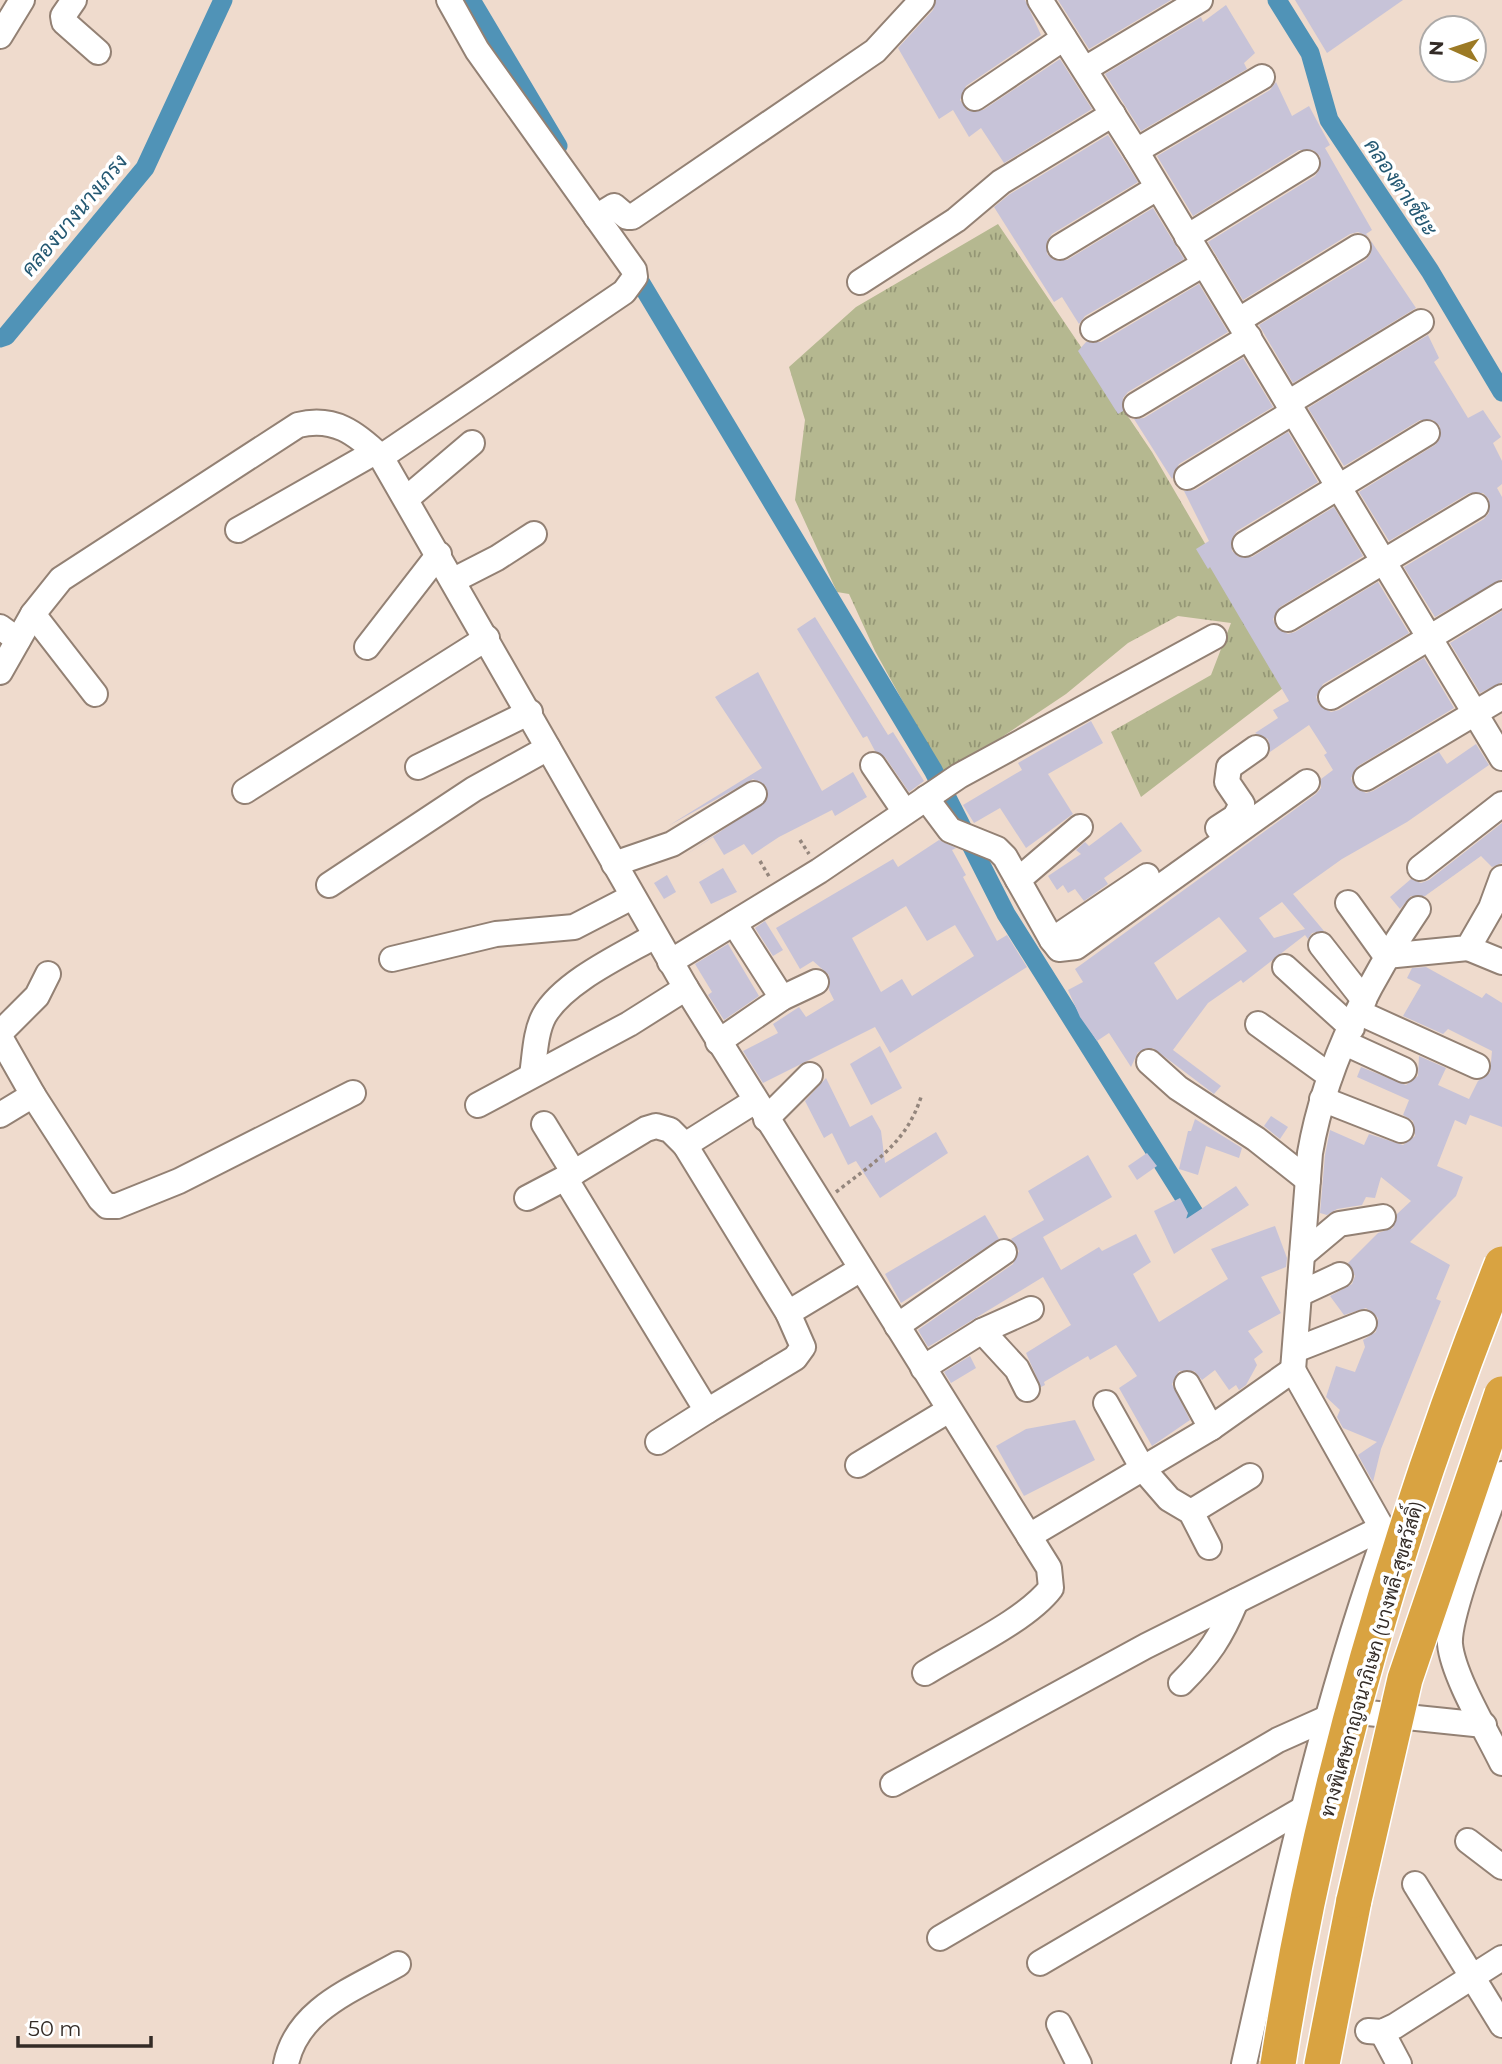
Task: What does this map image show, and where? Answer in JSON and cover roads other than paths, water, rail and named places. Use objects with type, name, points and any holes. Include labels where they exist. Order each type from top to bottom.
[{"type":"highway","name":"ทางพิเศษกาญจนาภิเษก (บางพลี-สุขสวัสดิ์)","points":[[1278,2064],[1323,1831],[1365,1671],[1421,1484],[1502,1264]]},
{"type":"highway","name":"ทางพิเศษกาญจนาภิเษก (บางพลี-สุขสวัสดิ์)","points":[[1322,2064],[1343,1949],[1405,1679],[1502,1394]]},
{"type":"street","points":[[0,36],[22,0]]},
{"type":"street","points":[[74,0],[63,16],[64,22],[98,52]]},
{"type":"street","points":[[238,530],[378,455],[624,292],[635,277],[634,270],[477,50],[449,0]]},
{"type":"street","points":[[596,217],[614,206],[627,217],[632,217],[875,51],[922,0]]},
{"type":"street","points":[[1040,0],[1136,151],[1502,758]]},
{"type":"street","points":[[1085,69],[1200,0]]},
{"type":"street","points":[[975,98],[1064,38]]},
{"type":"street","points":[[1136,151],[1262,77]]},
{"type":"street","points":[[860,282],[956,220],[1001,182],[1113,114]]},
{"type":"street","points":[[1187,237],[1307,163]]},
{"type":"street","points":[[1060,247],[1157,188]]},
{"type":"street","points":[[1136,405],[1358,247]]},
{"type":"street","points":[[1093,329],[1204,264]]},
{"type":"street","points":[[1187,477],[1421,322]]},
{"type":"street","points":[[0,672],[9,634],[33,614],[61,579],[298,425],[326,422],[341,426],[378,455],[439,554],[632,897],[718,1042],[1049,1568],[1051,1588],[1044,1598],[925,1673]]},
{"type":"street","points":[[1245,544],[1427,433]]},
{"type":"street","points":[[406,499],[472,443]]},
{"type":"street","points":[[1288,619],[1476,506]]},
{"type":"street","points":[[454,580],[498,558],[534,534]]},
{"type":"street","points":[[367,647],[439,554]]},
{"type":"street","points":[[1331,697],[1502,594]]},
{"type":"street","points":[[33,614],[95,694]]},
{"type":"street","points":[[670,962],[819,871],[959,776],[1214,637]]},
{"type":"street","points":[[245,791],[487,638]]},
{"type":"street","points":[[1366,778],[1502,697]]},
{"type":"street","points":[[418,767],[530,712]]},
{"type":"street","points":[[329,885],[474,789],[548,748]]},
{"type":"street","points":[[926,798],[950,830],[997,849],[1005,857],[1052,940],[1059,948],[1076,947],[1198,851],[1241,810],[1239,796],[1227,782],[1225,775],[1229,767],[1256,748]]},
{"type":"street","points":[[873,765],[905,812]]},
{"type":"street","points":[[1198,851],[1307,782]]},
{"type":"street","points":[[614,864],[672,844],[754,794]]},
{"type":"street","points":[[1420,868],[1502,804]]},
{"type":"street","points":[[1018,880],[1080,827]]},
{"type":"street","points":[[1468,948],[1491,908],[1502,878]]},
{"type":"street","points":[[392,959],[496,934],[574,927],[632,897]]},
{"type":"street","points":[[1348,903],[1386,956]]},
{"type":"street","points":[[1244,2064],[1301,1810],[1326,1714],[1380,1550],[1381,1528],[1294,1360],[1314,1129],[1326,1088],[1355,1021],[1386,956],[1418,909]]},
{"type":"street","points":[[734,923],[782,998]]},
{"type":"street","points":[[533,1075],[538,1034],[543,1018],[552,1004],[610,961],[655,936]]},
{"type":"street","points":[[1321,945],[1355,1021],[1477,1066]]},
{"type":"street","points":[[1386,956],[1413,956],[1468,948],[1502,962]]},
{"type":"street","points":[[1285,967],[1355,1021],[1404,1070]]},
{"type":"street","points":[[48,974],[37,996],[0,1035],[33,1095],[107,1206],[117,1206],[179,1181],[353,1093]]},
{"type":"street","points":[[718,1042],[782,998],[816,982]]},
{"type":"street","points":[[478,1105],[629,1024],[686,988]]},
{"type":"street","points":[[1258,1024],[1326,1088],[1401,1130]]},
{"type":"street","points":[[1150,1062],[1178,1088],[1256,1139],[1308,1180]]},
{"type":"street","points":[[685,1145],[760,1110],[810,1075]]},
{"type":"street","points":[[0,1115],[33,1095]]},
{"type":"street","points":[[544,1124],[569,1175],[707,1412]]},
{"type":"street","points":[[527,1198],[646,1129],[656,1126],[670,1130],[685,1145],[788,1313],[803,1342],[802,1352],[658,1442]]},
{"type":"street","points":[[1303,1255],[1339,1224],[1384,1217]]},
{"type":"street","points":[[897,1326],[1004,1252]]},
{"type":"street","points":[[788,1313],[861,1269]]},
{"type":"street","points":[[1299,1294],[1340,1275]]},
{"type":"street","points":[[923,1367],[982,1331],[1031,1309]]},
{"type":"street","points":[[1029,1536],[1211,1429],[1294,1360],[1364,1323]]},
{"type":"street","points":[[982,1331],[1017,1369],[1027,1389]]},
{"type":"street","points":[[1187,1384],[1211,1429]]},
{"type":"street","points":[[1106,1403],[1143,1469],[1169,1499],[1191,1512],[1209,1548]]},
{"type":"street","points":[[858,1465],[949,1410]]},
{"type":"street","points":[[1502,1474],[1451,1631],[1450,1645],[1456,1665],[1502,1763]]},
{"type":"street","points":[[1191,1512],[1250,1476]]},
{"type":"street","points":[[893,1784],[1134,1652],[1381,1528]]},
{"type":"street","points":[[1181,1683],[1207,1657],[1219,1639],[1236,1601]]},
{"type":"street","points":[[940,1938],[1326,1714],[1409,1715],[1484,1725]]},
{"type":"street","points":[[1041,1963],[1301,1810]]},
{"type":"street","points":[[1468,1841],[1502,1867]]},
{"type":"street","points":[[1415,1884],[1502,2025]]},
{"type":"street","points":[[1399,2064],[1375,2031],[1395,2026],[1502,1958]]},
{"type":"street","points":[[286,2064],[291,2044],[305,2021],[330,2003],[398,1964]]},
{"type":"street","points":[[1059,2024],[1075,2062]]},
{"type":"waterway","name":"คลองบางนางเกรง","points":[[0,338],[6,336],[145,168],[223,0]]},
{"type":"waterway","points":[[471,0],[558,146]]},
{"type":"waterway","name":"คลองตาเซียะ","points":[[1277,0],[1310,53],[1329,120],[1430,271],[1502,392]]},
{"type":"waterway","points":[[630,265],[933,770],[1006,914],[1194,1213]]}]
